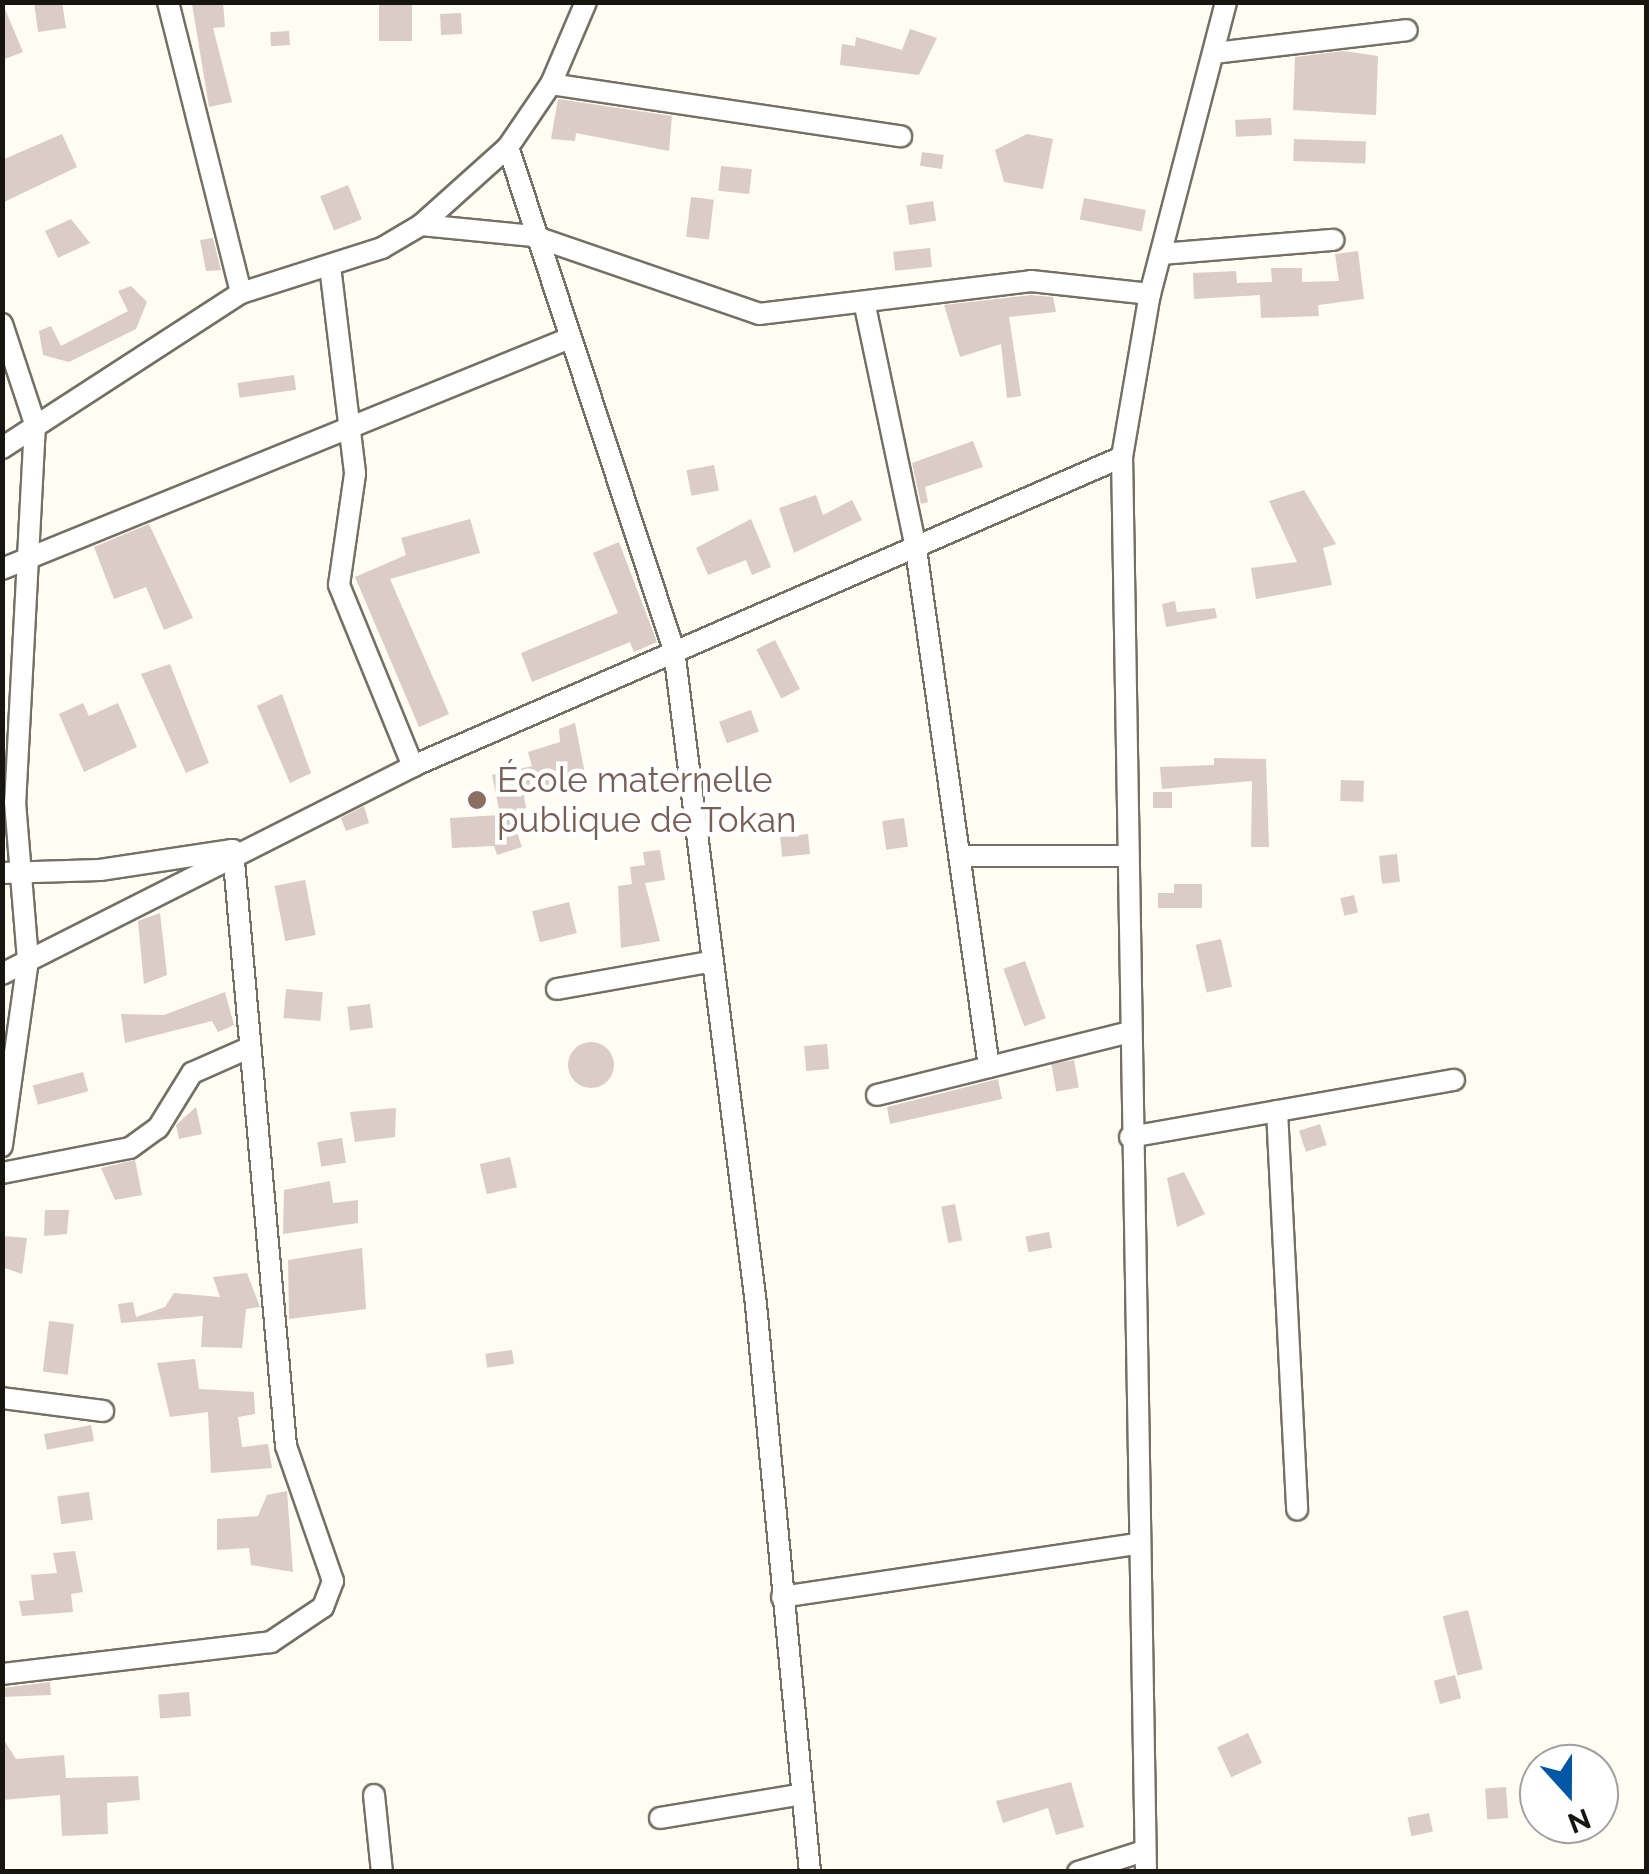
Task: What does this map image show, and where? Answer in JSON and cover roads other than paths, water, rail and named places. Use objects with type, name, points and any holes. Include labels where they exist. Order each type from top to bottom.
[{"type":"street","points":[[168,2],[241,293]]},
{"type":"street","points":[[2,448],[241,293],[330,266],[421,225],[508,147],[551,84],[586,2]]},
{"type":"street","points":[[1078,1872],[1145,1861],[1136,1544],[1122,457],[1150,294],[1226,2]]},
{"type":"street","points":[[1215,53],[1407,30]]},
{"type":"street","points":[[551,84],[901,136]]},
{"type":"street","points":[[508,147],[533,236],[674,650],[710,962],[756,1305],[798,1794],[810,1872]]},
{"type":"street","points":[[421,225],[533,236],[758,314],[865,306],[1031,281],[1150,294]]},
{"type":"street","points":[[1162,254],[1333,240]]},
{"type":"street","points":[[330,266],[355,474],[339,584],[413,766]]},
{"type":"street","points":[[865,306],[916,549],[989,1067]]},
{"type":"street","points":[[2,324],[35,424],[12,873],[28,960],[2,1146]]},
{"type":"street","points":[[2,569],[570,338]]},
{"type":"street","points":[[2,974],[233,850],[413,766],[1122,457]]},
{"type":"street","points":[[12,873],[233,850]]},
{"type":"street","points":[[2,1674],[271,1642],[300,1629],[328,1594],[329,1552],[286,1446],[233,850]]},
{"type":"street","points":[[960,856],[1126,856]]},
{"type":"street","points":[[557,989],[710,962]]},
{"type":"street","points":[[877,1095],[1128,1032]]},
{"type":"street","points":[[2,1173],[130,1148],[158,1128],[192,1073],[251,1047]]},
{"type":"street","points":[[1130,1137],[1454,1080]]},
{"type":"street","points":[[1277,1111],[1296,1509]]},
{"type":"street","points":[[2,1398],[102,1411]]},
{"type":"street","points":[[782,1598],[1136,1544]]},
{"type":"street","points":[[660,1818],[798,1794]]},
{"type":"street","points":[[374,1795],[382,1872]]},
{"type":"place","name":"École maternelle publique de Tokan","points":[[477,800]]}]
